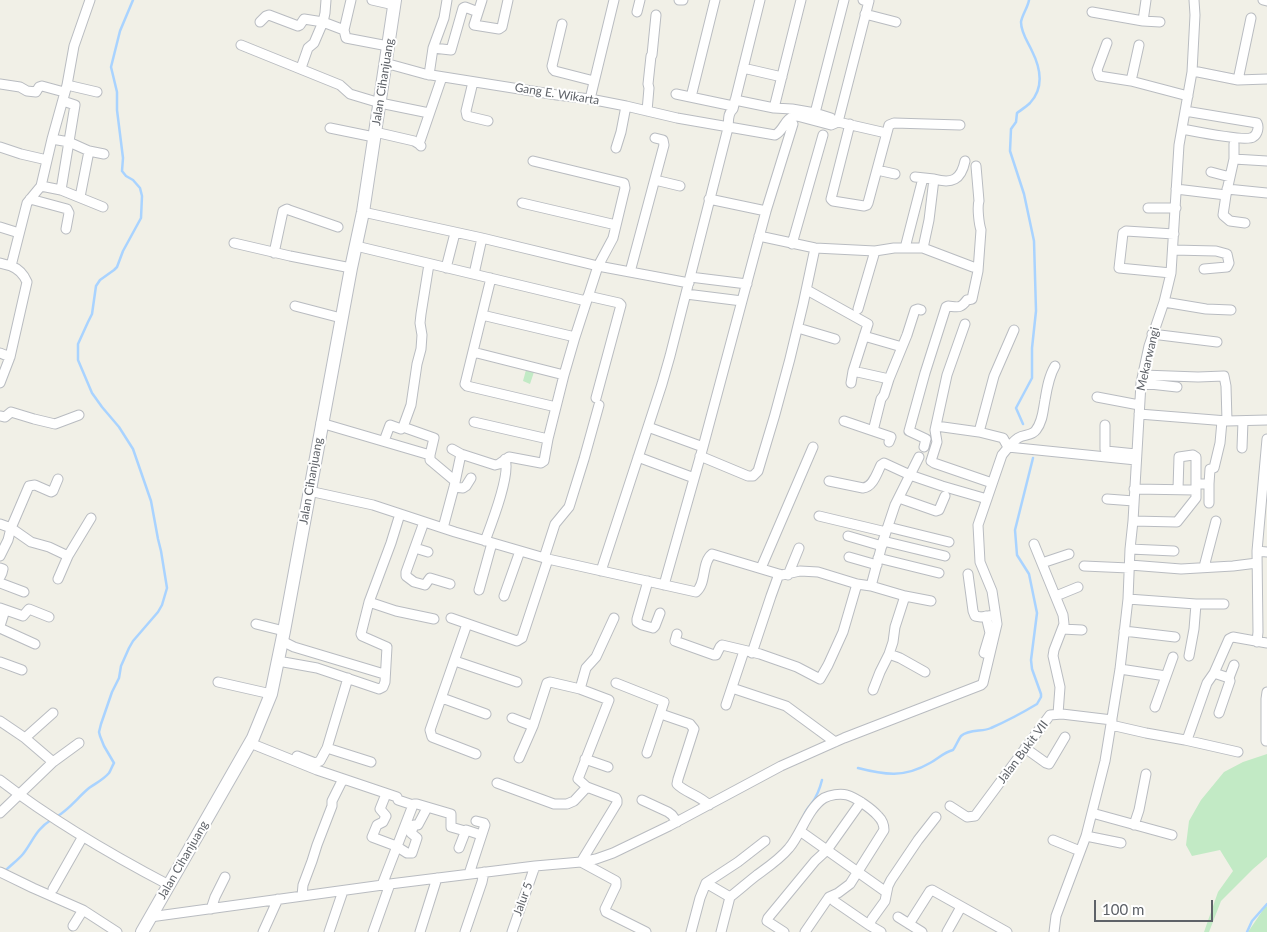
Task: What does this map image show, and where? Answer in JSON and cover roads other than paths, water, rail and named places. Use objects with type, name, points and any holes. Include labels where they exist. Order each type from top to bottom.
[{"type":"main road","name":"Jalan Cihanjuang","points":[[142,932],[251,740],[271,694],[350,268],[363,212],[395,3]]},
{"type":"street","points":[[11,266],[27,202],[41,186],[74,46],[90,0]]},
{"type":"street","points":[[301,68],[308,48],[314,43],[323,22],[326,0]]},
{"type":"street","points":[[351,0],[344,30],[346,38],[388,46]]},
{"type":"street","points":[[372,0],[395,3]]},
{"type":"street","points":[[429,74],[447,0]]},
{"type":"street","points":[[482,0],[474,25],[499,29],[502,28],[508,0]]},
{"type":"street","points":[[590,99],[614,0]]},
{"type":"street","points":[[637,12],[640,0]]},
{"type":"street","points":[[692,97],[715,0]]},
{"type":"street","points":[[601,571],[664,377],[729,127],[730,111],[734,105],[760,0]]},
{"type":"street","points":[[774,108],[801,0]]},
{"type":"street","points":[[815,113],[844,0]]},
{"type":"street","points":[[834,120],[869,2],[863,0]]},
{"type":"street","points":[[1143,21],[1146,0]]},
{"type":"street","name":"Mekarwangi","points":[[1054,932],[1056,916],[1086,836],[1105,761],[1112,723],[1128,599],[1142,379],[1152,334],[1164,302],[1171,273],[1174,250],[1179,145],[1192,72],[1194,0]]},
{"type":"street","points":[[1263,0],[1267,1]]},
{"type":"street","points":[[434,48],[451,50],[463,8],[478,12]]},
{"type":"street","points":[[1092,12],[1160,22]]},
{"type":"street","points":[[866,14],[896,22]]},
{"type":"street","points":[[260,22],[269,15],[298,26],[304,19],[323,22],[344,30]]},
{"type":"street","points":[[647,111],[648,84],[656,15]]},
{"type":"street","points":[[1238,80],[1251,18]]},
{"type":"street","points":[[562,24],[552,66],[553,69],[594,81]]},
{"type":"street","points":[[1106,43],[1097,70],[1099,76],[1131,81],[1188,96]]},
{"type":"street","points":[[241,45],[340,85],[350,94],[380,103],[430,113]]},
{"type":"street","points":[[1131,81],[1139,45]]},
{"type":"street","name":"Gang E. Wikarta","points":[[385,63],[429,74],[590,99],[678,118],[775,135],[778,134],[792,116],[832,125],[834,120]]},
{"type":"street","points":[[743,68],[782,78]]},
{"type":"street","points":[[1192,72],[1238,80],[1267,79]]},
{"type":"street","points":[[330,128],[414,141],[420,145],[442,76]]},
{"type":"street","points":[[473,82],[466,114],[488,121]]},
{"type":"street","points":[[0,84],[20,87],[30,92],[36,92],[42,86],[64,93],[97,92]]},
{"type":"street","points":[[61,190],[75,105],[64,93]]},
{"type":"street","points":[[676,94],[734,105],[792,109],[815,113],[834,120],[886,133]]},
{"type":"street","points":[[616,148],[626,106]]},
{"type":"street","points":[[1182,129],[1234,138],[1251,138],[1255,136],[1258,128],[1257,123],[1185,112]]},
{"type":"street","points":[[850,124],[831,199],[833,201],[864,206],[867,205],[889,125],[894,123],[960,125]]},
{"type":"street","points":[[664,585],[702,452],[759,236],[793,124]]},
{"type":"street","points":[[792,244],[823,135]]},
{"type":"street","points":[[630,272],[664,145],[662,140],[655,138]]},
{"type":"street","points":[[52,139],[69,142],[89,151],[104,154]]},
{"type":"street","points":[[1234,144],[1234,158],[1223,215],[1230,221],[1245,223]]},
{"type":"street","points":[[0,147],[47,160]]},
{"type":"street","points":[[80,197],[89,151]]},
{"type":"street","points":[[1234,158],[1267,162]]},
{"type":"street","points":[[452,449],[461,454],[495,465],[509,457],[541,463],[544,461],[564,375],[587,298],[598,266],[613,238],[625,188],[624,183],[533,161]]},
{"type":"street","points":[[905,248],[919,177],[945,182],[952,180],[963,170],[965,161]]},
{"type":"street","points":[[924,447],[926,439],[909,431],[925,373],[946,307],[960,307],[967,300],[972,299],[978,271],[982,230],[978,212],[976,166]]},
{"type":"street","points":[[877,170],[895,174]]},
{"type":"street","points":[[1211,172],[1230,176]]},
{"type":"street","points":[[923,248],[929,220],[934,179]]},
{"type":"street","points":[[655,180],[680,186]]},
{"type":"street","points":[[41,186],[61,190],[103,207]]},
{"type":"street","points":[[1176,189],[1267,193]]},
{"type":"street","points":[[30,199],[67,209],[69,213],[66,229]]},
{"type":"street","points":[[710,199],[766,211]]},
{"type":"street","points":[[522,203],[616,225]]},
{"type":"street","points":[[1148,208],[1176,208]]},
{"type":"street","points":[[274,253],[283,211],[285,210],[290,210],[338,227]]},
{"type":"street","points":[[363,212],[598,266],[690,280],[747,284]]},
{"type":"street","points":[[0,227],[19,232]]},
{"type":"street","points":[[1171,273],[1119,268],[1123,234],[1126,231],[1174,234]]},
{"type":"street","points":[[446,268],[455,233]]},
{"type":"street","points":[[759,236],[814,248],[875,251],[894,248],[923,248],[973,267]]},
{"type":"street","points":[[474,274],[482,238]]},
{"type":"street","points":[[234,243],[350,268]]},
{"type":"street","points":[[356,246],[446,268],[619,303],[621,305],[584,459],[569,507],[555,524],[522,638],[517,640],[451,618]]},
{"type":"street","points":[[648,428],[702,452],[748,476],[754,476],[758,472],[776,415],[798,328],[814,248]]},
{"type":"street","points":[[1174,250],[1216,251],[1227,254],[1229,263],[1227,267],[1204,269]]},
{"type":"street","points":[[858,310],[875,251]]},
{"type":"street","points":[[0,264],[16,268],[23,274],[27,282],[10,357],[0,383]]},
{"type":"street","points":[[403,427],[412,405],[421,350],[422,335],[420,324],[429,264]]},
{"type":"street","points":[[491,278],[465,383],[466,386],[556,407]]},
{"type":"street","points":[[807,290],[868,324],[853,370],[851,383]]},
{"type":"street","points":[[686,294],[742,300]]},
{"type":"street","points":[[1164,302],[1206,309],[1231,310]]},
{"type":"street","points":[[295,306],[341,318]]},
{"type":"street","points":[[873,431],[881,399],[902,347],[914,310],[921,310]]},
{"type":"street","points":[[482,315],[575,337]]},
{"type":"street","points":[[965,324],[947,375],[936,426],[937,442],[931,461],[992,483]]},
{"type":"street","points":[[798,328],[835,340]]},
{"type":"street","points":[[979,432],[994,376],[1014,330]]},
{"type":"street","points":[[1152,334],[1217,342]]},
{"type":"street","points":[[864,336],[902,347]]},
{"type":"street","points":[[473,352],[564,375]]},
{"type":"street","points":[[0,353],[10,357]]},
{"type":"street","points":[[984,653],[990,632],[992,591],[980,562],[978,525],[1002,455],[1019,437],[1036,432],[1043,416],[1050,374],[1055,366]]},
{"type":"street","points":[[853,370],[889,379]]},
{"type":"street","points":[[1142,379],[1224,376],[1226,386],[1224,421],[1214,468],[1210,469],[1209,503]]},
{"type":"street","points":[[1142,379],[1177,387]]},
{"type":"street","points":[[1097,398],[1139,409],[1224,421],[1267,420]]},
{"type":"street","points":[[0,416],[5,417],[11,412],[55,424],[79,415]]},
{"type":"street","points":[[844,421],[891,437],[889,442]]},
{"type":"street","points":[[1242,448],[1243,421]]},
{"type":"street","points":[[474,422],[548,439]]},
{"type":"street","points":[[322,423],[430,455]]},
{"type":"street","points":[[1105,425],[1104,449],[1136,457]]},
{"type":"street","points":[[384,441],[389,426],[402,429],[403,427],[434,437],[430,460],[455,484],[463,488],[471,478]]},
{"type":"street","points":[[936,426],[979,432],[1003,438],[1008,447]]},
{"type":"street","points":[[1257,642],[1262,582],[1256,563],[1267,439]]},
{"type":"street","points":[[761,568],[813,447]]},
{"type":"street","points":[[1008,447],[1136,457]]},
{"type":"street","points":[[444,528],[461,454]]},
{"type":"street","points":[[1133,521],[1177,522],[1196,498],[1196,456],[1179,457],[1178,489]]},
{"type":"street","points":[[638,457],[694,478]]},
{"type":"street","points":[[870,586],[882,543],[899,498],[920,457]]},
{"type":"street","points":[[479,590],[503,485],[507,464],[505,459]]},
{"type":"street","points":[[829,480],[868,488],[881,464],[884,463],[910,475],[987,499]]},
{"type":"street","points":[[0,556],[29,486],[35,485],[51,492],[58,480]]},
{"type":"street","points":[[1134,489],[1178,489],[1209,484]]},
{"type":"street","points":[[309,490],[373,506],[546,559],[696,592],[700,589],[708,558],[711,554],[784,575],[800,571],[818,572],[857,584],[930,601]]},
{"type":"street","points":[[899,498],[936,511],[939,510],[945,496]]},
{"type":"street","points":[[1107,499],[1134,501]]},
{"type":"street","points":[[278,661],[317,668],[379,689],[383,687],[387,646],[361,634],[369,602],[400,514]]},
{"type":"street","points":[[819,516],[949,542]]},
{"type":"street","points":[[58,579],[68,556],[91,518]]},
{"type":"street","points":[[1204,567],[1216,521]]},
{"type":"street","points":[[424,522],[406,576],[414,582],[425,585],[430,578],[450,584]]},
{"type":"street","points":[[0,524],[11,528],[31,542],[49,547],[68,556]]},
{"type":"street","points":[[848,536],[945,556]]},
{"type":"street","points":[[1034,544],[1063,615],[1064,624],[1053,656],[1060,687],[1058,714]]},
{"type":"street","points":[[415,548],[428,552]]},
{"type":"street","points":[[726,705],[748,652],[784,575],[800,548]]},
{"type":"street","points":[[1130,549],[1174,551]]},
{"type":"street","points":[[504,596],[520,551]]},
{"type":"street","points":[[1257,551],[1267,552]]},
{"type":"street","points":[[1042,563],[1070,554]]},
{"type":"street","points":[[849,557],[939,574]]},
{"type":"street","points":[[1084,566],[1181,569],[1256,563]]},
{"type":"street","points":[[0,568],[3,571],[0,577]]},
{"type":"street","points":[[968,574],[975,616],[990,615]]},
{"type":"street","points":[[648,581],[637,622],[652,628],[655,626],[660,613]]},
{"type":"street","points":[[0,583],[24,592]]},
{"type":"street","points":[[677,634],[675,641],[714,655],[716,655],[722,645],[760,654],[797,667],[820,679],[843,632],[857,584]]},
{"type":"street","points":[[1056,596],[1078,587]]},
{"type":"street","points":[[873,690],[889,654],[905,596]]},
{"type":"street","points":[[1128,599],[1224,604]]},
{"type":"street","points":[[369,602],[396,611],[434,619]]},
{"type":"street","points":[[1188,656],[1194,629],[1196,604]]},
{"type":"street","points":[[35,644],[4,630],[0,626],[3,609],[23,616],[29,609],[49,617]]},
{"type":"street","points":[[150,917],[386,884],[581,862],[614,853],[676,822],[760,776],[835,742],[981,685],[984,683],[997,624],[990,615]]},
{"type":"street","points":[[580,689],[586,668],[596,657],[614,618]]},
{"type":"street","points":[[256,624],[283,636],[294,647],[384,674]]},
{"type":"street","points":[[467,624],[430,730],[432,737],[476,754]]},
{"type":"street","points":[[1062,629],[1082,630]]},
{"type":"street","points":[[1124,631],[1175,636]]},
{"type":"street","points":[[1185,740],[1188,737],[1206,683],[1214,673],[1229,638],[1233,637],[1267,643]]},
{"type":"street","points":[[889,654],[925,672]]},
{"type":"street","points":[[1155,707],[1173,658]]},
{"type":"street","points":[[455,661],[517,682]]},
{"type":"street","points":[[0,662],[22,670]]},
{"type":"street","points":[[1219,713],[1234,665]]},
{"type":"street","points":[[1120,669],[1166,676]]},
{"type":"street","points":[[1214,673],[1229,678]]},
{"type":"street","points":[[251,740],[315,763],[320,761],[327,748],[348,678]]},
{"type":"street","points":[[218,682],[271,694]]},
{"type":"street","points":[[519,758],[535,724],[547,683],[552,682],[580,689],[609,701],[578,779],[587,787],[613,796],[618,800],[581,862]]},
{"type":"street","points":[[616,683],[664,702],[647,753]]},
{"type":"street","points":[[732,688],[786,706],[835,742]]},
{"type":"street","points":[[1266,741],[1267,692]]},
{"type":"street","points":[[442,698],[486,714]]},
{"type":"street","points":[[25,738],[53,713]]},
{"type":"street","points":[[661,714],[690,724],[694,729],[678,784],[680,787],[704,800],[708,805]]},
{"type":"street","name":"Jalan Bukit VII","points":[[950,806],[967,817],[975,816],[1050,715],[1058,714],[1112,723],[1146,733],[1238,752]]},
{"type":"street","points":[[512,718],[533,726]]},
{"type":"street","points":[[0,721],[25,738],[53,762]]},
{"type":"street","points":[[1026,748],[1050,764],[1065,737]]},
{"type":"street","points":[[251,740],[317,770],[386,794],[413,806],[414,804],[451,814],[451,827],[481,835]]},
{"type":"street","points":[[0,813],[53,762],[79,743]]},
{"type":"street","points":[[327,748],[371,762]]},
{"type":"street","points":[[585,759],[608,767]]},
{"type":"street","points":[[1134,824],[1146,774]]},
{"type":"street","points":[[302,896],[303,885],[316,845],[332,806],[332,801],[343,779]]},
{"type":"street","points":[[0,780],[82,838],[169,885]]},
{"type":"street","points":[[498,783],[554,804],[567,804],[574,801],[587,787]]},
{"type":"street","points":[[386,794],[380,809],[386,816],[383,822],[377,826],[372,836],[407,852],[412,853],[418,838],[410,833],[414,825],[418,825],[427,808]]},
{"type":"street","points":[[727,895],[746,884],[774,863],[788,849],[814,808],[822,800],[828,796],[848,795],[878,815],[884,830],[850,884],[829,897],[805,932]]},
{"type":"street","points":[[642,800],[668,812],[676,822]]},
{"type":"street","points":[[784,932],[767,921],[768,918],[815,861],[827,850],[861,802]]},
{"type":"street","points":[[373,932],[396,846],[413,806]]},
{"type":"street","points":[[1092,813],[1172,835]]},
{"type":"street","points":[[871,926],[872,919],[885,901],[886,892],[891,880],[936,817]]},
{"type":"street","points":[[469,874],[485,824],[476,821]]},
{"type":"street","points":[[800,831],[886,892]]},
{"type":"street","points":[[459,848],[465,832]]},
{"type":"street","points":[[1086,836],[1120,843]]},
{"type":"street","points":[[53,889],[82,838]]},
{"type":"street","points":[[1054,840],[1080,851]]},
{"type":"street","points":[[691,932],[706,883],[765,841]]},
{"type":"street","points":[[581,862],[616,881],[616,886],[606,912],[646,932]]},
{"type":"street","name":"Jalur 5","points":[[512,932],[535,866]]},
{"type":"street","points":[[0,872],[83,910],[117,932]]},
{"type":"street","points":[[465,932],[484,872]]},
{"type":"street","points":[[211,909],[214,897],[225,877]]},
{"type":"street","points":[[420,932],[437,878]]},
{"type":"street","points":[[706,883],[727,895]]},
{"type":"street","points":[[909,924],[932,890],[1007,932]]},
{"type":"street","points":[[329,932],[342,891]]},
{"type":"street","points":[[721,932],[727,895]]},
{"type":"street","points":[[263,932],[278,899]]},
{"type":"street","points":[[834,901],[881,932]]},
{"type":"street","points":[[947,932],[961,907]]},
{"type":"street","points":[[73,926],[83,910]]},
{"type":"street","points":[[898,917],[922,932]]},
{"type":"waterway","points":[[56,817],[89,788],[104,778],[114,763],[100,736],[101,724],[129,648],[158,612],[167,588],[151,501],[133,449],[119,427],[92,393],[78,360],[78,344],[92,314],[96,286],[100,280],[117,267],[123,251],[141,218],[142,196],[140,188],[122,171],[123,158],[117,110],[117,92],[111,67],[120,31],[133,0]]},
{"type":"waterway","points":[[1023,424],[1016,408],[1032,378],[1032,348],[1036,311],[1034,241],[1024,194],[1010,151],[1011,129],[1016,122],[1017,113],[1030,103],[1034,97],[1040,78],[1032,51],[1021,26],[1029,0]]},
{"type":"waterway","points":[[858,768],[894,774],[921,768],[953,750],[964,734],[988,729],[1003,723],[1037,704],[1041,697],[1031,660],[1037,613],[1029,574],[1017,555],[1015,530],[1033,458]]},
{"type":"waterway","points":[[803,818],[817,795],[822,780]]},
{"type":"waterway","points":[[5,871],[23,854],[42,827],[51,820]]},
{"type":"waterway","points":[[1247,932],[1252,921],[1267,904]]}]
